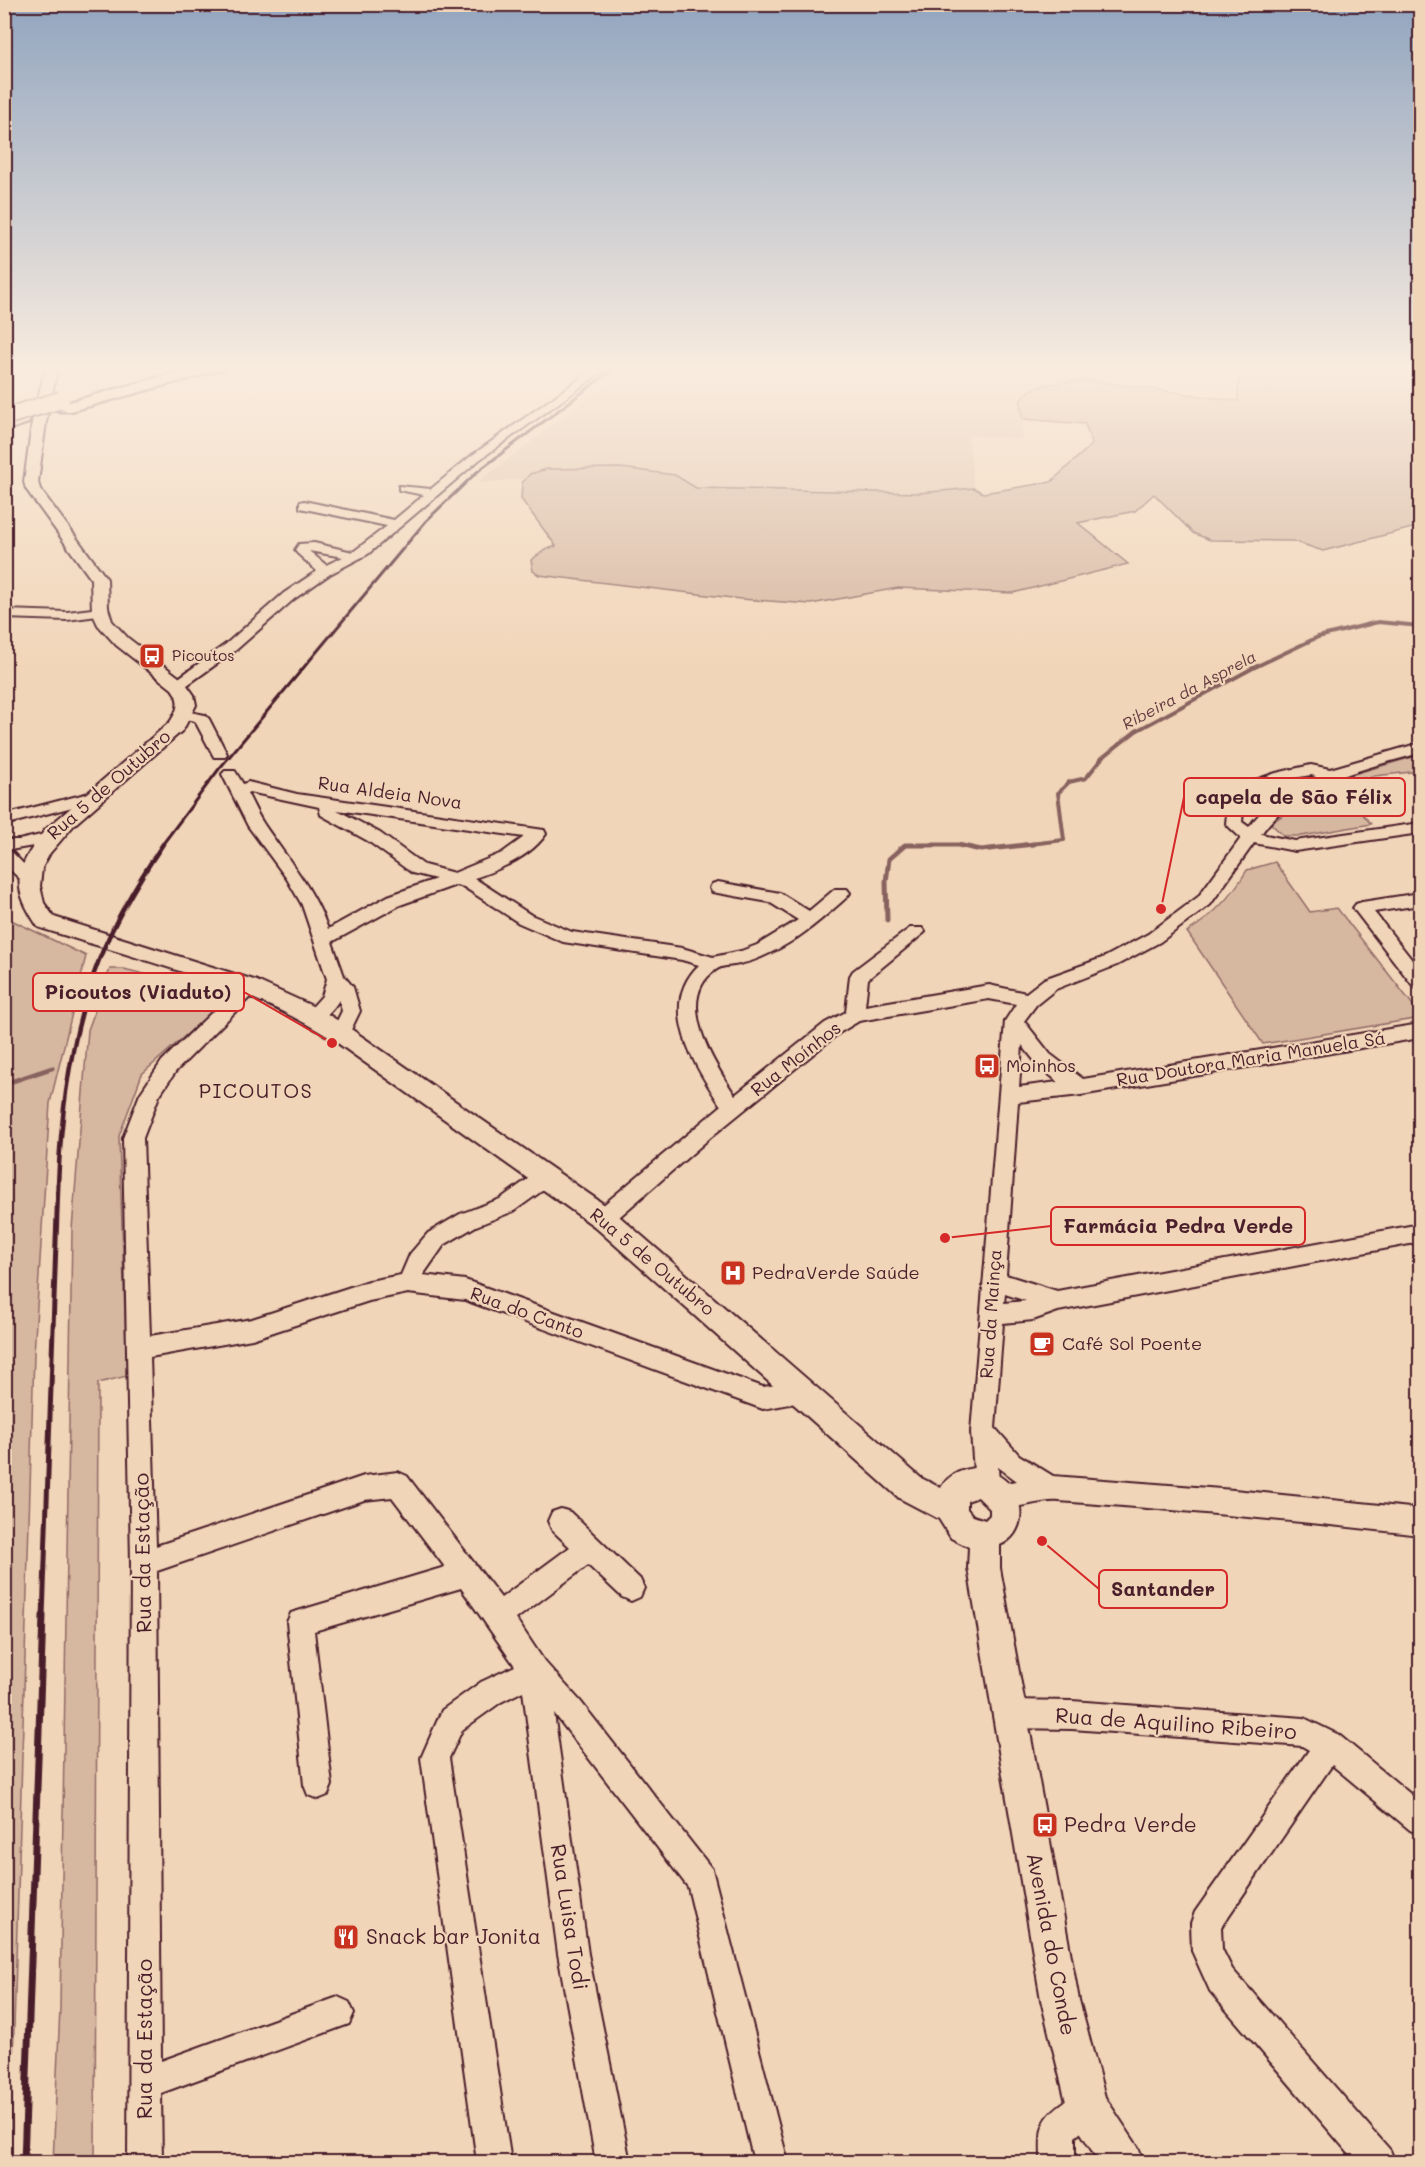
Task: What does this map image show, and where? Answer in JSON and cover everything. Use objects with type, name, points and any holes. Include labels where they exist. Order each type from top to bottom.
[{"type":"main road","points":[[33,467],[31,482],[36,496],[99,579],[100,612],[104,621],[120,639],[178,685]]},
{"type":"main road","name":"Rua 5 de Outubro","points":[[178,685],[185,693],[188,703],[185,715],[177,726],[97,796],[74,811],[47,836],[34,852],[25,874],[24,884],[28,902],[34,912],[46,922],[249,987],[313,1016],[340,1033],[603,1218],[910,1488],[950,1508]]},
{"type":"main road","points":[[969,1483],[993,1490],[1005,1505],[1005,1521],[994,1534],[985,1536],[966,1532],[958,1526],[950,1508],[951,1499],[961,1486],[969,1483]]},
{"type":"main road","name":"Avenida do Conde","points":[[985,1536],[984,1568],[1060,2000],[1087,2106],[1123,2163]]},
{"type":"street","points":[[178,685],[214,660],[289,596],[324,571],[364,551],[465,467]]},
{"type":"street","points":[[403,488],[434,494]]},
{"type":"street","points":[[304,505],[396,524]]},
{"type":"street","points":[[324,571],[301,550],[303,547],[314,547],[355,556]]},
{"type":"street","points":[[4,614],[67,616],[100,612]]},
{"type":"street","name":"Rua 5 de Outubro","points":[[185,715],[200,718],[204,722],[219,754]]},
{"type":"street","points":[[1081,1087],[1060,1076],[1046,1065],[1014,1021],[1029,1000],[1050,984],[1111,961],[1154,938],[1196,908],[1204,901],[1264,816],[1301,790],[1330,774],[1420,748]]},
{"type":"street","points":[[1330,774],[1311,770],[1281,776],[1247,788],[1236,801],[1234,824],[1251,837],[1295,846],[1420,828]]},
{"type":"street","points":[[230,774],[255,826],[294,876],[311,905],[336,978],[344,987],[351,1011],[340,1033]]},
{"type":"street","name":"Rua Aldeia Nova","points":[[238,791],[248,787],[326,803],[538,834],[525,847],[472,875],[456,880]]},
{"type":"street","points":[[12,817],[97,796]]},
{"type":"street","points":[[326,803],[327,811],[374,837],[418,869],[470,883],[525,920],[569,938],[682,954],[703,959],[711,964]]},
{"type":"street","points":[[4,845],[19,845],[47,836],[36,818],[12,817]]},
{"type":"street","points":[[4,854],[25,874]]},
{"type":"street","points":[[323,939],[406,895],[456,880]]},
{"type":"street","points":[[718,888],[774,897],[810,920]]},
{"type":"street","points":[[733,1108],[714,1080],[689,1024],[687,1005],[692,984],[711,964],[746,957],[784,940],[841,893]]},
{"type":"street","points":[[1420,899],[1362,908],[1420,982]]},
{"type":"street","points":[[855,1015],[859,976],[916,932]]},
{"type":"street","points":[[313,1016],[330,999],[336,978]]},
{"type":"street","name":"Rua da Estação","points":[[145,2163],[144,1563],[133,1138],[150,1094],[169,1066],[249,987]]},
{"type":"street","name":"Rua Moínhos","points":[[603,1218],[832,1028],[855,1015],[989,992],[1029,1000]]},
{"type":"street","name":"Rua da Mainça","points":[[993,1490],[983,1432],[1014,1021]]},
{"type":"street","name":"Rua Doutora Maria Manuela Sá","points":[[1007,1096],[1081,1087],[1420,1032]]},
{"type":"street","points":[[408,1284],[418,1261],[436,1239],[468,1220],[507,1205],[546,1177]]},
{"type":"street","points":[[992,1314],[1033,1310],[1057,1301],[1420,1233]]},
{"type":"street","points":[[994,1281],[1057,1301]]},
{"type":"street","name":"Rua do Canto","points":[[140,1348],[252,1329],[369,1291],[408,1284],[465,1290],[763,1398],[803,1392]]},
{"type":"street","points":[[983,1432],[1010,1463],[1050,1488]]},
{"type":"street","points":[[144,1563],[364,1488],[398,1484],[498,1616],[534,1671],[571,1712],[701,1880],[771,2163]]},
{"type":"street","points":[[993,1490],[1050,1488],[1416,1515]]},
{"type":"street","points":[[561,1521],[631,1588]]},
{"type":"street","points":[[498,1616],[590,1548]]},
{"type":"street","points":[[318,1785],[300,1622],[465,1574]]},
{"type":"street","points":[[494,2163],[435,1758],[452,1720],[491,1692],[534,1671]]},
{"type":"street","name":"Rua Luisa Todi","points":[[534,1671],[573,1954],[613,2163]]},
{"type":"street","name":"Rua de Aquilino Ribeiro","points":[[1010,1714],[1072,1715],[1304,1732],[1329,1746],[1420,1820]]},
{"type":"street","points":[[1329,1746],[1206,1923],[1207,1951],[1221,1980],[1378,2163]]},
{"type":"street","points":[[145,2083],[338,2013]]},
{"type":"street","points":[[1058,2163],[1059,2129],[1087,2106]]},
{"type":"shaded area","points":[[498,467],[972,467],[974,488],[919,493],[696,488],[675,475],[621,468],[547,469],[537,471],[524,479],[477,483]]},
{"type":"shaded area","points":[[1067,467],[1420,467],[1420,526],[1323,551],[1293,541],[1210,540],[1193,533],[1154,494],[1135,511],[1078,523],[1128,564],[1013,593],[898,588],[811,604],[741,599],[539,575],[533,571],[531,560],[545,550],[556,546],[521,499],[522,483],[530,474],[547,469],[621,468],[675,475],[696,488],[919,493],[974,488],[983,493],[1051,482]]},
{"type":"shaded area","points":[[1420,755],[1420,771],[1356,778],[1360,785],[1341,788],[1371,824],[1302,836],[1284,836],[1270,823],[1350,775]]},
{"type":"shaded area","points":[[1275,862],[1310,912],[1337,908],[1420,1014],[1420,1018],[1263,1044],[1187,932],[1221,905],[1247,870]]},
{"type":"shaded area","points":[[5,917],[86,956],[50,1103],[34,1354],[10,2162],[4,2162]]},
{"type":"shaded area","points":[[110,969],[124,969],[229,997],[142,1074],[119,1136],[127,1376],[98,1383],[95,2162],[53,2162],[60,2008],[72,1229],[88,1030]]},
{"type":"waterway","name":"Ribeira da Asprela","points":[[1022,845],[1064,840],[1058,793],[1069,782],[1086,778],[1102,758],[1136,731],[1253,668],[1318,637],[1378,622],[1420,626]]},
{"type":"waterway","name":"Ribeira da Asprela","points":[[887,920],[886,882],[889,859],[905,845],[958,845],[981,850],[1034,844]]},
{"type":"waterway","name":"Ribeira da Asprela","points":[[4,1084],[52,1068]]},
{"type":"railway","points":[[162,845],[219,769],[426,521],[483,467]]},
{"type":"railway","points":[[58,1185],[69,1071],[89,987],[105,945],[120,915],[163,844]]},
{"type":"railway","points":[[43,1618],[58,1184]]},
{"type":"railway","points":[[24,2162],[43,1616]]},
{"type":"place","name":"Picoutos","points":[[152,656]]},
{"type":"place","name":"capela de São Félix","points":[[1161,909]]},
{"type":"place","name":"Picoutos (Viaduto)","points":[[332,1043]]},
{"type":"place","name":"Moinhos","points":[[987,1066]]},
{"type":"place","name":"Farmácia Pedra Verde","points":[[945,1238]]},
{"type":"place","name":"PedraVerde Saúde","points":[[733,1273]]},
{"type":"place","name":"Café Sol Poente","points":[[1042,1344]]},
{"type":"place","name":"Santander","points":[[1042,1541]]},
{"type":"place","name":"Pedra Verde","points":[[1045,1825]]},
{"type":"place","name":"Snack bar Jonita","points":[[346,1937]]},
{"type":"district","name":"PICOUTOS","points":[[256,1091]]}]
